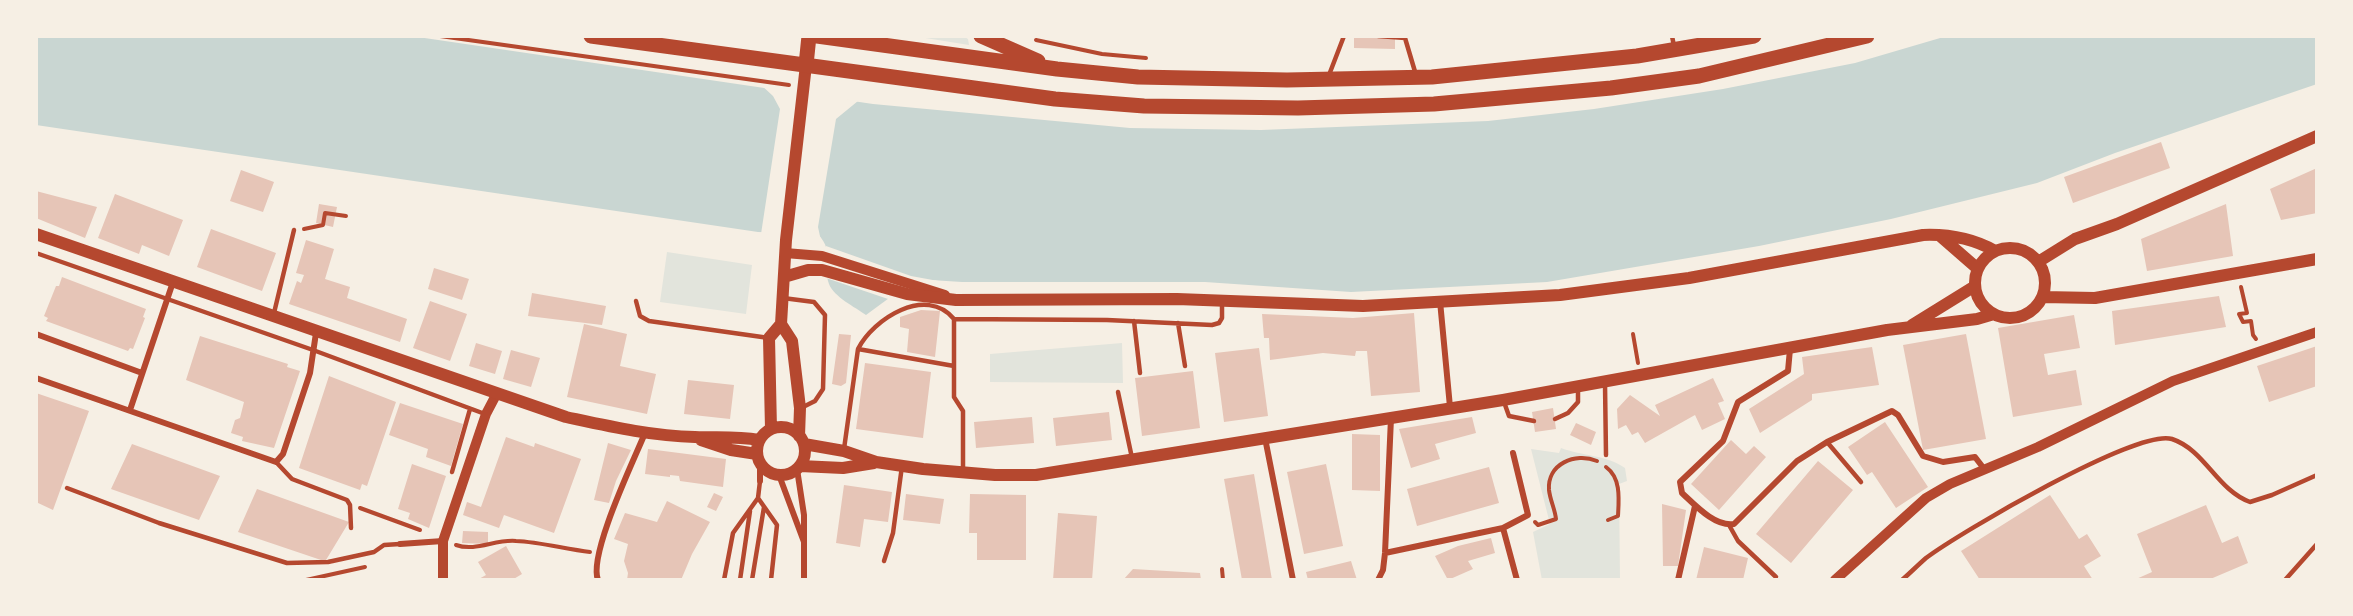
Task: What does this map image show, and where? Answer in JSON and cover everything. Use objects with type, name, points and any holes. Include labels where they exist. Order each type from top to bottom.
[{"type":"main road","points":[[591,36],[1055,99],[1144,106],[1309,108],[1434,104],[1611,88],[1699,76],[1867,36]]},
{"type":"main road","points":[[799,468],[805,456],[792,341],[781,324],[785,246],[809,36]]},
{"type":"main road","points":[[818,36],[1058,69],[1138,77],[1327,79],[1417,78],[1637,56],[1674,43],[1754,36]]},
{"type":"main road","points":[[981,36],[1058,69]]},
{"type":"main road","points":[[2038,262],[2074,239],[2117,224],[2317,136]]},
{"type":"main road","points":[[784,277],[808,270],[822,270],[907,294],[956,300],[1177,298],[1363,306],[1560,295],[1689,278],[1898,239],[1938,234],[1975,240],[1995,251]]},
{"type":"main road","points":[[1938,234],[1978,269]]},
{"type":"main road","points":[[36,235],[496,395],[566,417],[645,433],[695,437],[734,435],[759,440]]},
{"type":"main road","points":[[2018,249],[2038,262],[2045,277],[2043,297],[2031,312],[2022,316],[2003,318],[1981,303],[1975,286],[1978,269],[1984,259],[1995,251],[2018,249]]},
{"type":"main road","points":[[2043,297],[2096,298],[2317,259]]},
{"type":"main road","points":[[1908,327],[1975,286]]},
{"type":"main road","points":[[758,459],[759,440],[771,429],[786,428],[802,440],[876,462],[963,472],[1036,475],[1503,400],[1908,327],[1977,319],[1994,314]]},
{"type":"main road","points":[[771,429],[769,338],[781,324]]},
{"type":"main road","points":[[695,437],[758,459],[768,471],[779,476],[799,468],[843,468],[876,462]]},
{"type":"street","points":[[785,246],[956,300]]},
{"type":"street","points":[[130,410],[172,282]]},
{"type":"street","points":[[1440,302],[1450,407]]},
{"type":"street","points":[[1835,580],[1926,498],[1950,484],[2038,447],[2173,381],[2286,340],[2317,332]]},
{"type":"street","points":[[36,378],[276,462],[283,454],[303,396],[310,372],[316,333]]},
{"type":"street","points":[[36,334],[142,373]]},
{"type":"street","points":[[1790,349],[1788,371],[1742,398],[1723,441],[1680,482],[1682,493],[1695,506],[1721,523],[1729,525],[1740,520],[1797,461],[1827,442],[1892,411],[1898,415],[1923,456],[1943,462],[1975,457],[1985,470]]},
{"type":"street","points":[[443,580],[443,541],[486,414],[496,395]]},
{"type":"street","points":[[1378,580],[1383,570],[1385,553],[1391,417]]},
{"type":"street","points":[[598,580],[596,566],[608,523],[645,433]]},
{"type":"street","points":[[1265,438],[1293,580]]},
{"type":"street","points":[[1385,553],[1503,528],[1528,515],[1513,453]]},
{"type":"street","points":[[758,459],[760,481]]},
{"type":"street","points":[[799,468],[806,548],[804,580]]},
{"type":"street","points":[[779,476],[806,548]]},
{"type":"street","points":[[1678,580],[1695,506]]},
{"type":"street","points":[[1503,528],[1518,580]]},
{"type":"street","points":[[400,544],[443,541]]},
{"type":"lane","points":[[1327,79],[1344,36]]},
{"type":"lane","points":[[1378,36],[1405,38],[1417,78]]},
{"type":"lane","points":[[273,316],[294,230]]},
{"type":"lane","points":[[36,253],[313,350],[486,414]]},
{"type":"lane","points":[[782,297],[814,302],[825,315],[822,389],[815,401],[800,408]]},
{"type":"lane","points":[[636,301],[640,316],[649,321],[769,338]]},
{"type":"lane","points":[[844,451],[858,350],[867,335],[887,316],[905,308],[940,309],[954,319],[1134,321],[1212,325],[1219,323],[1222,318],[1222,301]]},
{"type":"lane","points":[[954,319],[954,397],[963,411],[963,472]]},
{"type":"lane","points":[[1134,321],[1140,373]]},
{"type":"lane","points":[[1178,323],[1185,366]]},
{"type":"lane","points":[[858,350],[954,366]]},
{"type":"lane","points":[[1605,381],[1606,455]]},
{"type":"lane","points":[[1555,419],[1568,413],[1578,402],[1578,386]]},
{"type":"lane","points":[[1118,393],[1132,461]]},
{"type":"lane","points":[[1503,400],[1509,416],[1534,422]]},
{"type":"lane","points":[[452,472],[470,409]]},
{"type":"lane","points":[[1902,580],[1926,559],[2044,488],[2128,447],[2155,438],[2171,439],[2188,448],[2222,483],[2242,499],[2257,501],[2317,475]]},
{"type":"lane","points":[[1827,442],[1861,482]]},
{"type":"lane","points":[[276,462],[292,479],[347,500],[351,505],[351,528]]},
{"type":"lane","points":[[884,561],[893,532],[902,466]]},
{"type":"lane","points":[[724,580],[733,533],[758,498],[760,481]]},
{"type":"lane","points":[[67,488],[159,523],[287,562],[328,562],[374,552],[384,545],[400,544]]},
{"type":"lane","points":[[758,498],[777,525],[771,580]]},
{"type":"lane","points":[[752,580],[764,507]]},
{"type":"lane","points":[[740,580],[750,509]]},
{"type":"lane","points":[[1729,525],[1738,541],[1776,577]]},
{"type":"lane","points":[[2285,580],[2317,544]]},
{"type":"path","points":[[440,36],[803,87]]},
{"type":"path","points":[[1029,39],[1102,54],[1149,58]]},
{"type":"path","points":[[315,229],[323,225],[325,213],[346,216]]},
{"type":"path","points":[[2238,273],[2247,313],[2239,314],[2243,322],[2252,321],[2256,339],[2281,334],[2286,340]]},
{"type":"path","points":[[1634,334],[1640,375]]},
{"type":"path","points":[[1528,515],[1538,525],[1556,519],[1549,492],[1551,477],[1564,462],[1572,458],[1584,457],[1606,467],[1617,481],[1618,516],[1608,520]]},
{"type":"path","points":[[351,505],[424,531]]},
{"type":"path","points":[[476,548],[500,540],[600,554]]},
{"type":"path","points":[[1222,569],[1223,580]]},
{"type":"shaded area","points":[[36,36],[411,36],[873,104],[1130,128],[1261,130],[1488,121],[1594,109],[1723,89],[1855,63],[1947,36],[2317,36],[2317,84],[2115,153],[2037,183],[1891,219],[1759,246],[1547,282],[1351,292],[1205,282],[962,282],[915,279],[866,315],[840,297],[829,284],[828,254],[818,234],[758,232],[36,125]]},
{"type":"shaded area","points":[[913,36],[963,36],[968,39],[969,45]]},
{"type":"shaded area","points":[[667,252],[752,265],[746,314],[660,302]]},
{"type":"shaded area","points":[[1122,343],[1123,383],[990,382],[990,354]]},
{"type":"shaded area","points":[[1561,448],[1602,458],[1625,468],[1627,481],[1619,484],[1620,580],[1542,580],[1533,532],[1550,524],[1531,449],[1559,453]]},
{"type":"pier","points":[[760,84],[858,101],[836,119],[818,227],[821,241],[817,237],[761,234],[780,109],[773,96]]},
{"type":"pier","points":[[826,246],[911,276],[959,285],[916,282],[891,300],[826,278]]},
{"type":"building","points":[[1354,36],[1395,36],[1395,49],[1354,48]]},
{"type":"building","points":[[2161,142],[2170,168],[2073,203],[2064,177]]},
{"type":"building","points":[[2317,168],[2317,213],[2281,220],[2270,189]]},
{"type":"building","points":[[241,170],[274,182],[263,212],[230,201]]},
{"type":"building","points":[[36,191],[97,207],[85,238],[36,218]]},
{"type":"building","points":[[115,194],[183,220],[169,256],[142,245],[139,254],[98,238]]},
{"type":"building","points":[[319,204],[337,207],[333,227],[316,223]]},
{"type":"building","points":[[2226,204],[2233,256],[2147,271],[2141,239]]},
{"type":"building","points":[[211,229],[276,253],[262,291],[197,267]]},
{"type":"building","points":[[306,240],[334,249],[325,279],[350,287],[347,298],[407,319],[400,342],[289,304],[297,281],[301,283],[304,275],[296,273]]},
{"type":"building","points":[[434,268],[469,279],[462,300],[428,289]]},
{"type":"building","points":[[62,277],[146,309],[143,317],[145,318],[133,349],[130,348],[128,351],[46,321],[48,318],[44,316]]},
{"type":"building","points":[[532,293],[606,306],[602,325],[528,316]]},
{"type":"building","points":[[2219,296],[2226,327],[2115,345],[2112,311]]},
{"type":"building","points":[[430,301],[467,314],[450,361],[413,348]]},
{"type":"building","points":[[921,310],[940,311],[935,357],[907,352],[909,329],[900,327],[900,317]]},
{"type":"building","points":[[1414,313],[1420,392],[1371,396],[1367,351],[1356,351],[1355,356],[1323,353],[1270,360],[1269,338],[1264,338],[1262,314],[1353,318]]},
{"type":"building","points":[[2074,315],[2080,348],[2044,354],[2048,375],[2076,370],[2082,405],[2013,417],[1998,328]]},
{"type":"building","points":[[584,324],[627,334],[620,366],[656,374],[647,414],[567,397]]},
{"type":"building","points":[[839,334],[851,335],[846,383],[841,386],[832,384]]},
{"type":"building","points":[[1966,334],[1986,439],[1923,450],[1903,345]]},
{"type":"building","points":[[200,336],[288,364],[287,367],[300,371],[274,448],[242,441],[243,437],[231,433],[235,420],[240,418],[244,402],[186,380]]},
{"type":"building","points":[[476,343],[502,351],[495,374],[469,366]]},
{"type":"building","points":[[2317,346],[2317,386],[2269,402],[2257,366]]},
{"type":"building","points":[[1872,347],[1879,385],[1812,394],[1812,400],[1760,433],[1749,409],[1804,374],[1802,357]]},
{"type":"building","points":[[1259,348],[1268,416],[1224,422],[1215,353]]},
{"type":"building","points":[[511,350],[540,358],[531,387],[503,379]]},
{"type":"building","points":[[865,363],[931,372],[923,438],[856,429]]},
{"type":"building","points":[[1193,371],[1200,428],[1142,436],[1135,378]]},
{"type":"building","points":[[329,376],[396,402],[367,486],[362,484],[360,490],[299,468]]},
{"type":"building","points":[[1713,378],[1724,401],[1718,403],[1725,419],[1702,430],[1695,415],[1645,443],[1638,432],[1632,435],[1626,425],[1618,429],[1617,409],[1630,395],[1660,416],[1655,405]]},
{"type":"building","points":[[688,380],[734,385],[730,419],[684,414]]},
{"type":"building","points":[[36,393],[89,411],[53,510],[36,502]]},
{"type":"building","points":[[400,403],[463,424],[451,466],[426,457],[428,449],[389,435]]},
{"type":"building","points":[[1553,408],[1556,429],[1535,432],[1532,412]]},
{"type":"building","points":[[1109,412],[1112,440],[1056,446],[1053,418]]},
{"type":"building","points":[[1032,417],[1034,443],[976,448],[974,422]]},
{"type":"building","points":[[1472,417],[1476,433],[1435,444],[1440,459],[1411,468],[1399,429]]},
{"type":"building","points":[[1885,422],[1928,487],[1896,508],[1872,472],[1867,475],[1848,447]]},
{"type":"building","points":[[1576,423],[1596,432],[1591,445],[1570,435]]},
{"type":"building","points":[[1352,434],[1380,435],[1380,491],[1352,490]]},
{"type":"building","points":[[506,437],[534,447],[535,443],[581,459],[554,533],[504,515],[499,528],[463,515],[467,502],[481,507]]},
{"type":"building","points":[[1731,440],[1746,454],[1754,446],[1766,457],[1719,510],[1691,484]]},
{"type":"building","points":[[608,443],[631,450],[616,481],[609,503],[594,500]]},
{"type":"building","points":[[132,444],[220,476],[199,520],[111,489]]},
{"type":"building","points":[[648,449],[726,459],[723,487],[680,481],[679,476],[645,474]]},
{"type":"building","points":[[1818,461],[1853,490],[1791,563],[1756,534]]},
{"type":"building","points":[[412,464],[446,476],[429,528],[408,519],[410,513],[398,509]]},
{"type":"building","points":[[1326,464],[1343,546],[1304,554],[1287,472]]},
{"type":"building","points":[[1489,467],[1499,503],[1417,526],[1407,489]]},
{"type":"building","points":[[1254,474],[1272,580],[1242,580],[1224,479]]},
{"type":"building","points":[[844,485],[892,492],[888,522],[864,519],[860,547],[836,543]]},
{"type":"building","points":[[257,489],[349,522],[326,560],[238,532]]},
{"type":"building","points":[[714,493],[723,497],[716,511],[707,507]]},
{"type":"building","points":[[906,494],[944,499],[940,524],[903,520]]},
{"type":"building","points":[[970,494],[1026,495],[1026,560],[977,560],[977,533],[969,533]]},
{"type":"building","points":[[2050,495],[2079,539],[2087,534],[2101,556],[2084,566],[2093,580],[1980,580],[1961,551]]},
{"type":"building","points":[[667,501],[710,522],[681,580],[627,580],[628,573],[624,561],[628,544],[614,539],[625,513],[657,522]]},
{"type":"building","points":[[1662,504],[1686,510],[1678,566],[1663,566]]},
{"type":"building","points":[[2206,505],[2222,543],[2238,536],[2248,563],[2208,580],[2134,580],[2152,572],[2137,534]]},
{"type":"building","points":[[1058,513],[1097,516],[1092,580],[1053,580]]},
{"type":"building","points":[[463,531],[488,532],[488,544],[462,543]]},
{"type":"building","points":[[1491,538],[1495,553],[1468,561],[1473,569],[1448,580],[1435,556],[1458,546]]},
{"type":"building","points":[[506,546],[522,574],[512,580],[477,580],[486,575],[478,562]]},
{"type":"building","points":[[1704,547],[1748,558],[1743,580],[1696,580]]},
{"type":"building","points":[[1351,561],[1357,580],[1308,580],[1306,572]]},
{"type":"building","points":[[1133,569],[1200,573],[1201,580],[1123,580]]}]
